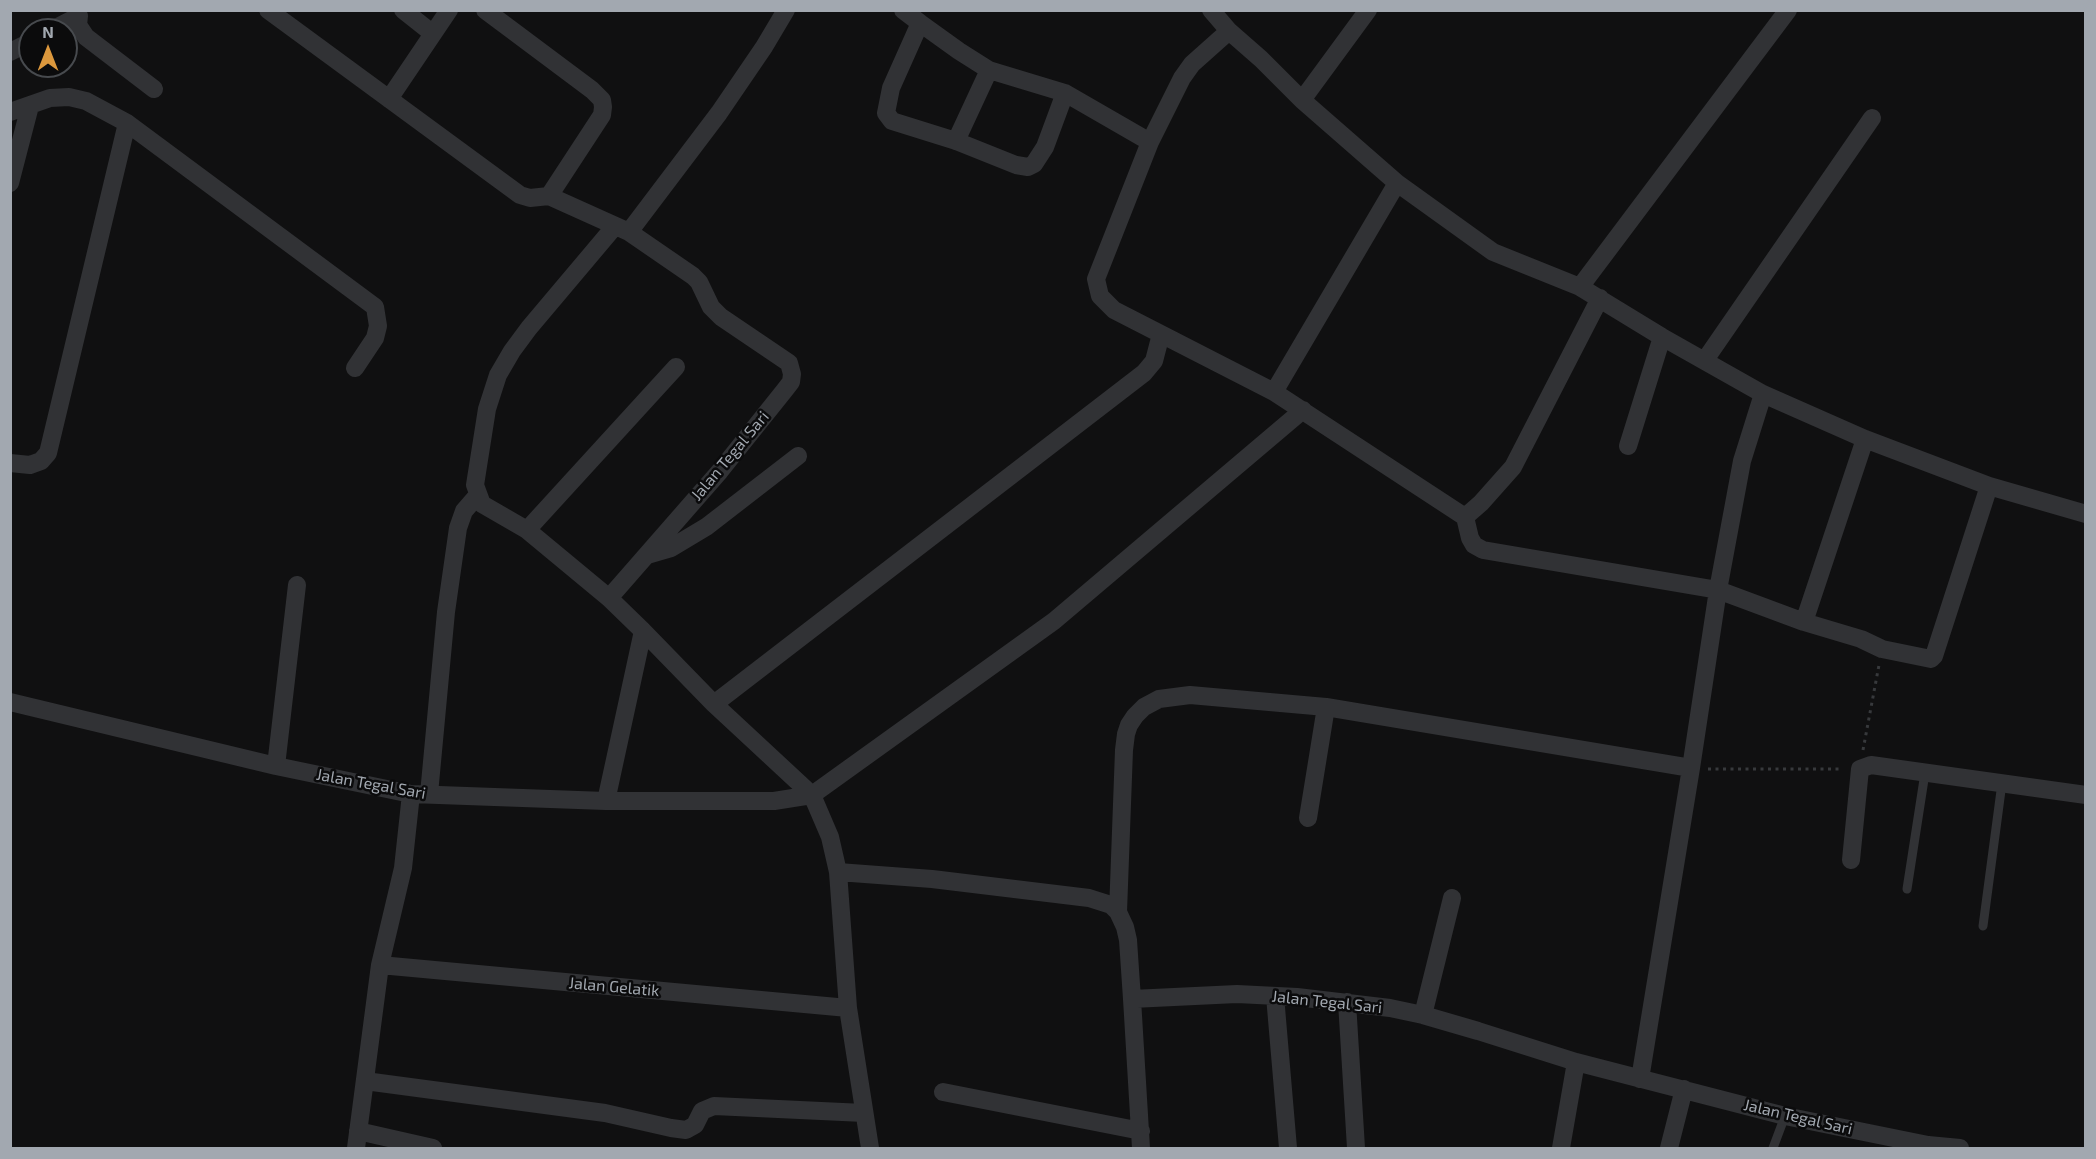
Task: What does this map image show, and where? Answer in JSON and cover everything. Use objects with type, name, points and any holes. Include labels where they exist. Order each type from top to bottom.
[{"type":"street","points":[[268,10],[519,195],[530,198],[549,196],[622,229]]},
{"type":"street","points":[[403,10],[432,33]]},
{"type":"street","points":[[389,99],[449,10]]},
{"type":"street","points":[[485,10],[592,90],[602,100],[602,115],[549,196]]},
{"type":"street","points":[[786,10],[764,47],[719,112],[622,229],[529,328],[512,351],[498,375],[487,409],[475,485],[482,504],[526,530],[609,598],[714,704],[812,795],[828,830],[838,872],[848,1008],[870,1149]]},
{"type":"street","points":[[903,10],[959,51],[990,70],[1065,93],[1149,142]]},
{"type":"street","points":[[1302,100],[1368,10]]},
{"type":"street","points":[[1580,287],[1788,10]]},
{"type":"street","points":[[79,12],[78,26],[86,37],[154,89]]},
{"type":"street","points":[[1989,486],[1935,656],[1927,658],[1882,649],[1861,639],[1804,622],[1718,590],[1483,550],[1474,545],[1465,516],[1274,392],[1114,310],[1105,302],[1097,289],[1096,279],[1149,142],[1173,93],[1224,19],[1302,100],[1397,183],[1493,252],[1580,287],[1763,394],[1865,439],[1989,486],[2085,514]]},
{"type":"street","points":[[920,23],[891,88],[885,112],[892,121],[956,141],[1016,165],[1028,167],[1034,164],[1045,147],[1065,93]]},
{"type":"street","points":[[956,141],[990,70]]},
{"type":"street","points":[[10,112],[50,98],[69,97],[86,101],[127,123],[375,307],[378,326],[375,338],[355,368]]},
{"type":"street","points":[[10,183],[13,161],[30,106]]},
{"type":"street","points":[[1705,360],[1872,118]]},
{"type":"street","points":[[10,463],[30,465],[41,461],[48,453],[127,123]]},
{"type":"street","points":[[1274,392],[1397,183]]},
{"type":"street","name":"Jalan Tegal Sari","points":[[609,598],[734,453],[790,382],[792,374],[789,363],[721,317],[711,307],[699,282],[693,276],[622,229]]},
{"type":"street","points":[[1465,516],[1481,503],[1513,467],[1600,298]]},
{"type":"street","points":[[714,704],[1144,373],[1154,361],[1161,334]]},
{"type":"street","points":[[1629,446],[1662,337]]},
{"type":"street","points":[[526,530],[676,367]]},
{"type":"street","points":[[1640,1079],[1718,590],[1742,461],[1763,394]]},
{"type":"street","points":[[812,795],[1054,621],[1302,410]]},
{"type":"street","points":[[1804,622],[1865,439]]},
{"type":"street","points":[[647,555],[677,545],[706,527],[798,456]]},
{"type":"street","points":[[433,1149],[357,1140],[380,965],[420,794],[458,528],[464,511],[477,495]]},
{"type":"street","points":[[276,766],[297,585]]},
{"type":"street","points":[[606,801],[644,631]]},
{"type":"street","points":[[1118,912],[1124,750],[1129,725],[1144,707],[1159,699],[1190,695],[1326,707],[1691,768]]},
{"type":"street","name":"Jalan Tegal Sari","points":[[10,702],[276,766],[420,794],[606,801],[774,801],[812,795]]},
{"type":"street","points":[[1308,818],[1326,707]]},
{"type":"street","points":[[1851,860],[1860,769],[1871,765],[1887,765],[1925,773],[2085,795]]},
{"type":"street","points":[[838,872],[932,879],[1089,898],[1111,905],[1118,912],[1128,940],[1141,1140],[943,1092]]},
{"type":"street","points":[[1423,1015],[1452,898]]},
{"type":"street","name":"Jalan Gelatik","points":[[380,965],[848,1008]]},
{"type":"street","name":"Jalan Tegal Sari","points":[[1132,999],[1237,994],[1275,996],[1347,1002],[1423,1015],[1576,1062],[1785,1116],[1928,1145],[1960,1149]]},
{"type":"street","points":[[1275,996],[1288,1149]]},
{"type":"street","points":[[1347,1002],[1356,1149]]},
{"type":"street","points":[[1561,1149],[1576,1062]]},
{"type":"street","points":[[365,1081],[605,1113],[689,1130],[695,1125],[702,1111],[714,1106],[864,1113]]},
{"type":"street","points":[[1669,1149],[1684,1089]]},
{"type":"lane","points":[[1907,889],[1925,773]]},
{"type":"lane","points":[[1983,926],[2002,783]]},
{"type":"lane","points":[[1773,1149],[1785,1116]]},
{"type":"path","points":[[1691,768],[1860,769],[1882,649]]}]
